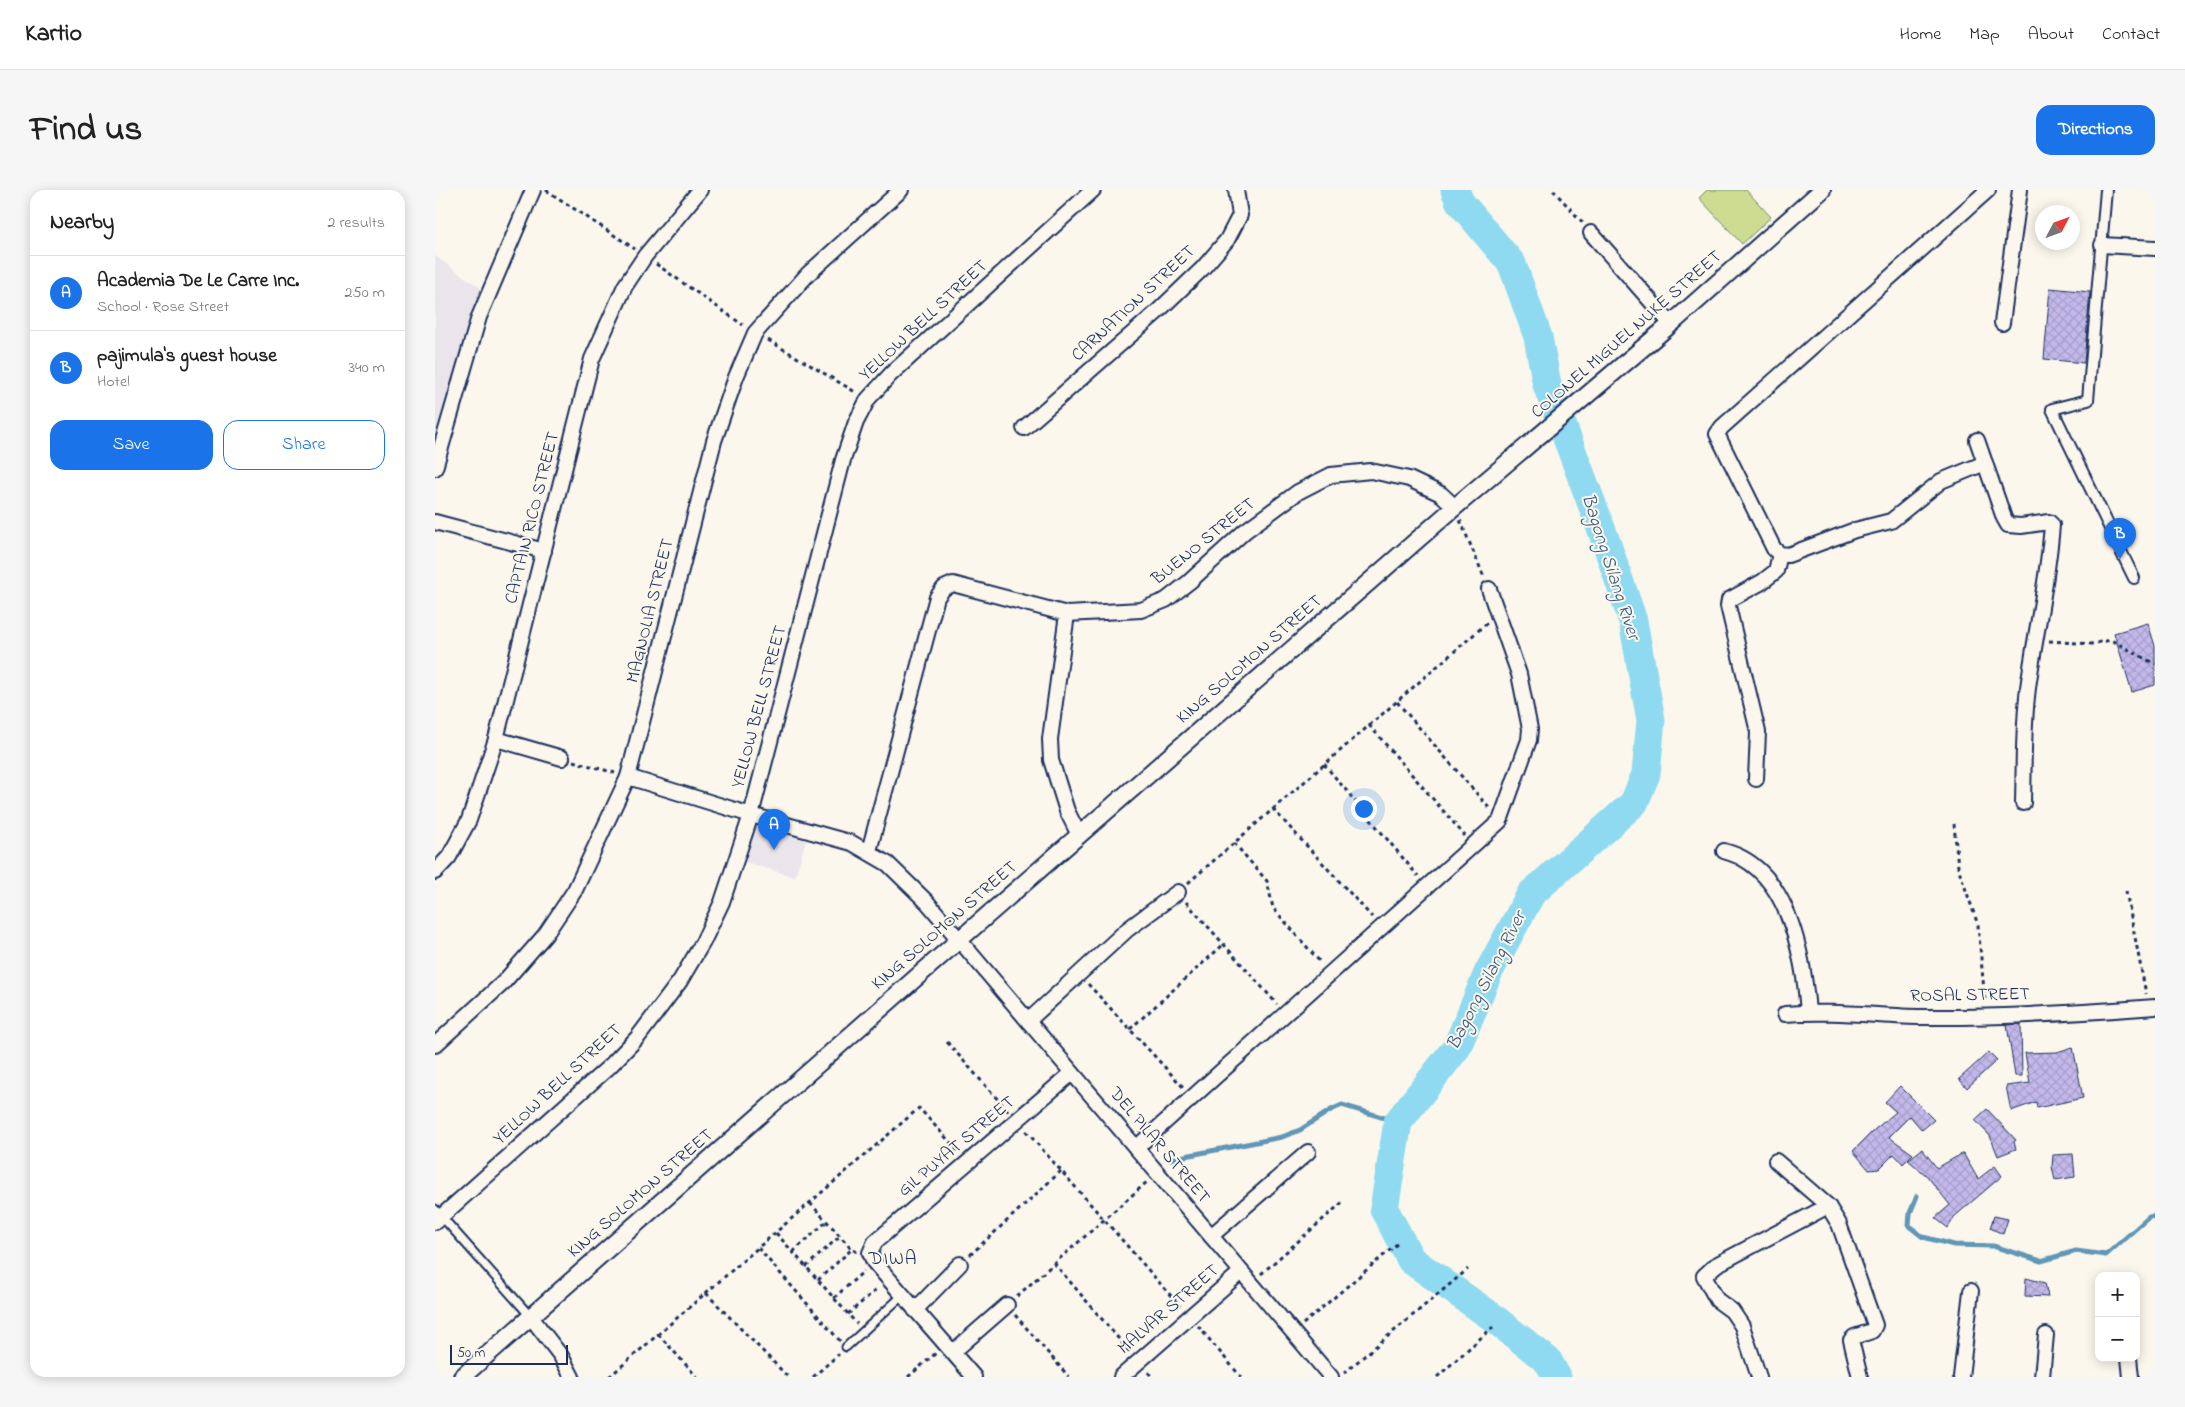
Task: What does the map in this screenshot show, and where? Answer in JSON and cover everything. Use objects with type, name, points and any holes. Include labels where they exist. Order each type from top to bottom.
[{"type":"street","points":[[435,468],[479,317],[533,190]]},
{"type":"street","name":"CAPTAIN RICO STREET","points":[[435,872],[449,857],[469,820],[496,739],[592,359],[625,286],[645,256],[699,190]]},
{"type":"street","name":"MAGNOLIA STREET","points":[[435,1045],[503,983],[545,936],[575,890],[628,777],[714,441],[736,377],[755,333],[808,274],[901,190]]},
{"type":"street","name":"YELLOW BELL STREET","points":[[437,1216],[610,1066],[638,1037],[680,981],[703,942],[721,902],[751,815],[843,460],[856,422],[868,399],[891,374],[1093,190]]},
{"type":"street","name":"CARNATION STREET","points":[[1024,428],[1149,319],[1203,268],[1227,240],[1240,215],[1236,190]]},
{"type":"street","name":"COLONEL MIGUEL NUKE STREET","points":[[1455,507],[1671,324],[1822,190]]},
{"type":"street","points":[[1985,463],[1941,481],[1886,523],[1855,530],[1788,555],[1780,554],[1774,549],[1717,434],[1719,430],[1989,190]]},
{"type":"street","points":[[2003,323],[2020,190]]},
{"type":"street","points":[[2106,190],[2088,400],[2052,409],[2134,578]]},
{"type":"street","points":[[1591,233],[1671,324]]},
{"type":"street","points":[[2102,245],[2155,248]]},
{"type":"street","points":[[1977,440],[2008,525],[2021,526],[2049,522],[2052,524],[2049,559],[2028,688],[2024,728],[2023,803]]},
{"type":"street","name":"BUENO STREET","points":[[869,851],[937,597],[943,588],[953,584],[1067,614],[1141,610],[1166,600],[1189,582],[1245,531],[1298,492],[1331,475],[1371,471],[1409,479],[1441,494],[1455,507]]},
{"type":"street","name":"KING SOLOMON STREET","points":[[462,1377],[1455,507]]},
{"type":"street","points":[[435,522],[544,551]]},
{"type":"street","points":[[1756,779],[1758,732],[1728,606],[1729,600],[1762,582],[1776,570],[1780,554]]},
{"type":"street","points":[[1136,1148],[1500,821],[1529,740],[1530,729],[1519,674],[1489,589]]},
{"type":"street","points":[[1067,614],[1051,730],[1051,760],[1067,811],[1079,835]]},
{"type":"street","points":[[496,739],[562,758]]},
{"type":"street","name":"DEL PILAR STREET","points":[[628,777],[751,815],[852,843],[889,864],[959,940],[1331,1377]]},
{"type":"street","points":[[1724,851],[1742,858],[1757,868],[1772,884],[1785,910],[1797,942],[1805,974],[1808,1012]]},
{"type":"street","points":[[1028,1022],[1128,929],[1178,892]]},
{"type":"street","name":"ROSAL STREET","points":[[1785,1014],[1808,1012],[1922,1017],[1986,1016],[2067,1014],[2152,1007]]},
{"type":"street","name":"GIL PUYAT STREET","points":[[872,1258],[875,1242],[1072,1072]]},
{"type":"street","points":[[1211,1236],[1307,1152]]},
{"type":"street","points":[[1776,1161],[1828,1206],[1842,1229],[1875,1325],[1872,1331],[1854,1337],[1851,1340],[1861,1377]]},
{"type":"street","points":[[1759,1377],[1742,1326],[1732,1311],[1717,1300],[1705,1276],[1716,1265],[1828,1206]]},
{"type":"street","points":[[872,1258],[888,1279],[974,1377]]},
{"type":"street","points":[[915,1310],[960,1264]]},
{"type":"street","name":"MALVAR STREET","points":[[1121,1377],[1241,1272]]},
{"type":"street","points":[[1961,1377],[1971,1291]]},
{"type":"street","points":[[949,1348],[1007,1305]]},
{"type":"street","points":[[531,1317],[561,1356],[571,1377]]},
{"type":"street","points":[[2042,1377],[2046,1334]]},
{"type":"street","points":[[2129,1362],[2131,1377]]},
{"type":"lane","points":[[437,1216],[531,1317]]},
{"type":"lane","points":[[846,1347],[903,1295]]},
{"type":"path","points":[[1553,190],[1591,233]]},
{"type":"path","points":[[726,314],[868,399]]},
{"type":"path","points":[[1455,507],[1489,589]]},
{"type":"path","points":[[1286,1014],[1178,892],[1499,613]]},
{"type":"path","points":[[2036,640],[2091,644],[2111,640],[2155,664]]},
{"type":"path","points":[[1397,702],[1500,821]]},
{"type":"path","points":[[1369,725],[1473,845]]},
{"type":"path","points":[[562,758],[628,777]]},
{"type":"path","points":[[1324,764],[1427,886]]},
{"type":"path","points":[[1273,809],[1381,928]]},
{"type":"path","points":[[1954,824],[1959,867],[1978,925],[1986,1016]]},
{"type":"path","points":[[1234,843],[1267,880],[1273,908],[1331,973]]},
{"type":"path","points":[[2126,891],[2152,1007]]},
{"type":"path","points":[[1130,1029],[1224,944]]},
{"type":"path","points":[[1079,974],[1193,1098]]},
{"type":"path","points":[[947,1042],[1241,1377]]},
{"type":"path","points":[[612,1376],[919,1108],[968,1162]]},
{"type":"path","points":[[960,1264],[1061,1171]]},
{"type":"path","points":[[1069,1377],[1007,1305],[1157,1173]]},
{"type":"path","points":[[1251,1283],[1345,1200]]},
{"type":"path","points":[[811,1203],[852,1249],[872,1258],[834,1298]]},
{"type":"path","points":[[793,1252],[827,1221]]},
{"type":"path","points":[[776,1233],[863,1331]]},
{"type":"path","points":[[806,1267],[840,1236]]},
{"type":"path","points":[[1293,1332],[1397,1244]]},
{"type":"path","points":[[758,1248],[846,1347],[813,1377]]},
{"type":"path","points":[[818,1280],[852,1249]]},
{"type":"path","points":[[1054,1263],[1152,1377]]},
{"type":"path","points":[[1339,1377],[1467,1269]]},
{"type":"path","points":[[848,1314],[888,1279]]},
{"type":"path","points":[[706,1293],[788,1377]]},
{"type":"path","points":[[1437,1377],[1493,1327]]},
{"type":"path","points":[[659,1334],[697,1377]]},
{"type":"path","points":[[908,1377],[949,1348]]},
{"type":"shaded area","points":[[435,256],[483,290],[435,451]]},
{"type":"shaded area","points":[[753,824],[806,840],[795,877],[742,861]]},
{"type":"green space","points":[[1707,190],[1746,190],[1771,217],[1742,244],[1699,198]]},
{"type":"building","points":[[2050,288],[2090,292],[2084,363],[2044,359]]},
{"type":"building","points":[[2148,623],[2155,646],[2155,685],[2132,692],[2114,633]]},
{"type":"building","points":[[2021,1024],[2022,1076],[2015,1076],[2007,1025]]},
{"type":"building","points":[[2073,1047],[2083,1098],[2037,1108],[2036,1102],[2011,1111],[2006,1086],[2030,1083],[2025,1053],[2057,1052]]},
{"type":"building","points":[[1989,1052],[1997,1060],[1967,1088],[1959,1079]]},
{"type":"building","points":[[1900,1086],[1934,1120],[1922,1130],[1910,1116],[1889,1137],[1913,1154],[1903,1164],[1894,1154],[1879,1169],[1869,1170],[1853,1151],[1896,1112],[1885,1102]]},
{"type":"building","points":[[1987,1109],[2016,1140],[2014,1142],[2016,1149],[1998,1156],[1990,1136],[1975,1120]]},
{"type":"building","points":[[1922,1149],[1937,1168],[1963,1153],[1978,1179],[1995,1166],[2002,1176],[1954,1217],[1948,1228],[1935,1218],[1950,1205],[1927,1176],[1908,1160]]},
{"type":"building","points":[[2073,1154],[2075,1177],[2055,1180],[2052,1167],[2053,1155]]},
{"type":"building","points":[[1994,1216],[2008,1219],[2003,1234],[1990,1228]]},
{"type":"building","points":[[2026,1278],[2045,1283],[2048,1297],[2025,1296]]},
{"type":"waterway","name":"Bagong Silang River","points":[[1455,190],[1460,202],[1512,264],[1538,337],[1547,385],[1604,536],[1633,621],[1651,720],[1646,774],[1634,803],[1531,894],[1488,973],[1457,1047],[1398,1122],[1384,1209],[1411,1260],[1491,1316],[1548,1361],[1557,1377]]},
{"type":"waterway","points":[[1170,1159],[1282,1137],[1300,1130],[1342,1105],[1398,1122]]},
{"type":"waterway","points":[[1917,1196],[1910,1213],[1909,1226],[1923,1237],[1954,1245],[1993,1246],[2041,1261],[2076,1251],[2106,1255],[2149,1217],[2155,1216]]},
{"type":"place","name":"pajimula's guest house","points":[[2120,559]]},
{"type":"place","name":"Academia De Le Carre Inc.","points":[[774,850]]},
{"type":"district","name":"DIWA","points":[[893,1259]]}]
